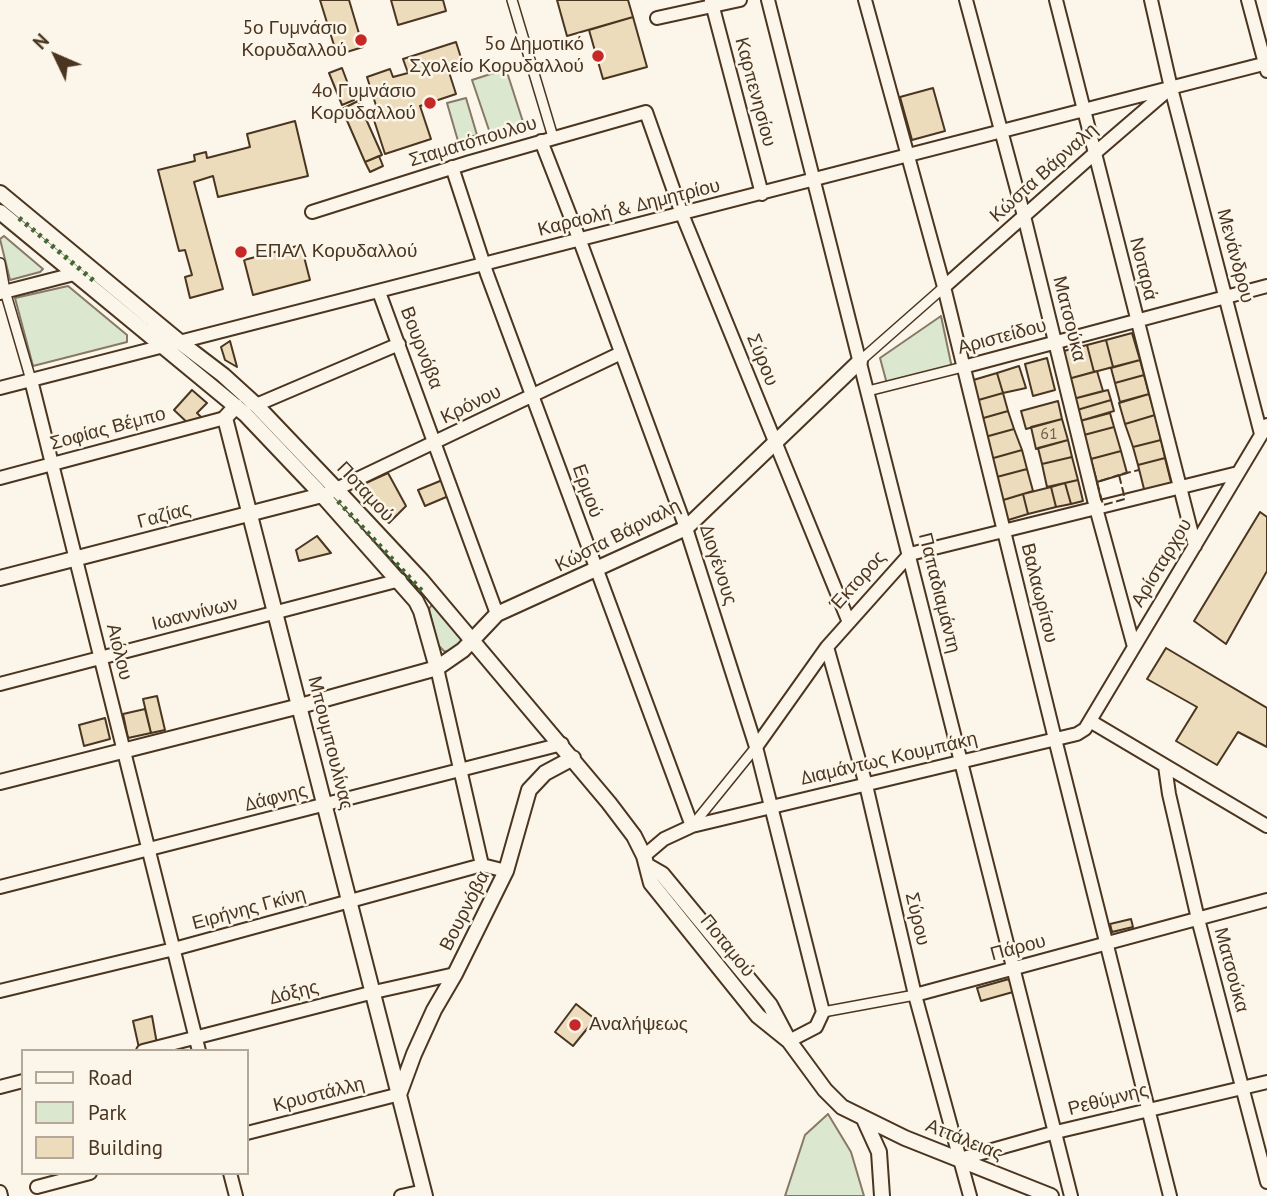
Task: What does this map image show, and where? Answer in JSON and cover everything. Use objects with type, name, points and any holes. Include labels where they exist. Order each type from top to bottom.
[{"type":"street","name":"Διογένους","points":[[512,0],[547,139],[580,240],[686,528],[756,747],[823,1012]]},
{"type":"street","points":[[657,18],[712,3],[740,0]]},
{"type":"street","name":"Παπαδιαμάντη","points":[[768,0],[1071,1196]]},
{"type":"street","name":"Βαλαωρίτου","points":[[865,0],[944,287],[1170,1196]]},
{"type":"street","name":"Ματσούκα","points":[[966,0],[1134,647]]},
{"type":"street","name":"Νοταρά","points":[[1056,0],[1178,488],[1195,546]]},
{"type":"street","name":"Μενάνδρου","points":[[1150,0],[1226,297],[1264,429]]},
{"type":"street","points":[[1248,0],[1266,66]]},
{"type":"street","name":"Καρπενησίου","points":[[712,3],[762,194]]},
{"type":"street","points":[[1252,17],[1267,25]]},
{"type":"street","name":"Καραολή & Δημητρίου","points":[[0,388],[1266,66]]},
{"type":"street","name":"Κώστα Βάρναλη","points":[[0,782],[300,706],[437,668],[472,641],[497,614],[686,528],[860,361],[1171,88]]},
{"type":"street","name":"Σταματόπουλου","points":[[312,212],[452,167],[646,112]]},
{"type":"street","name":"Σύρου","points":[[646,112],[682,214],[848,620]]},
{"type":"street","name":"Ερμού","points":[[452,167],[532,397],[692,826]]},
{"type":"street","name":"Ποταμού","points":[[0,193],[223,375],[256,405],[337,489],[422,581],[562,744],[622,819],[646,861],[662,874],[770,1005],[789,1041],[833,1099],[864,1119]]},
{"type":"street","name":"Ποταμού","points":[[0,212],[236,406],[322,495],[400,580],[421,611],[437,668]]},
{"type":"street","name":"Αιόλου","points":[[0,263],[3,292],[31,380],[199,1049]]},
{"type":"street","points":[[3,292],[74,274]]},
{"type":"street","name":"Αριστείδου","points":[[868,391],[1267,286]]},
{"type":"street","name":"Βουρνόβα","points":[[379,292],[497,614]]},
{"type":"street","points":[[256,405],[399,344]]},
{"type":"street","name":"Κρόνου","points":[[337,489],[621,353]]},
{"type":"street","points":[[225,418],[236,406]]},
{"type":"street","name":"Σοφίας Βέμπο","points":[[0,478],[225,418]]},
{"type":"street","name":"Μπουμπουλίνας","points":[[225,418],[424,1194]]},
{"type":"street","name":"Αρίσταρχου","points":[[1090,721],[1264,429]]},
{"type":"street","name":"Έκτορος","points":[[646,861],[664,839],[692,826],[756,747],[848,620],[910,554],[1238,473]]},
{"type":"street","name":"Γαζίας","points":[[0,578],[337,489]]},
{"type":"street","name":"Ιωαννίνων","points":[[0,684],[400,580]]},
{"type":"street","name":"Σύρου","points":[[827,647],[866,785],[915,995],[970,1196]]},
{"type":"street","name":"Βουρνόβα","points":[[437,668],[482,864]]},
{"type":"street","points":[[1090,721],[1265,825],[1267,838]]},
{"type":"street","name":"Διαμάντως Κουμπάκη","points":[[692,826],[1077,734],[1086,729],[1090,721]]},
{"type":"street","name":"Δάφνης","points":[[0,887],[562,744]]},
{"type":"street","name":"Βουρνόβα","points":[[400,1094],[419,1043],[506,872],[529,789],[545,773],[573,758]]},
{"type":"street","name":"Ματσούκα","points":[[1165,766],[1198,919],[1267,1182]]},
{"type":"street","points":[[482,864],[506,872]]},
{"type":"street","name":"Ειρήνης Γκίνη","points":[[0,991],[174,949],[482,864]]},
{"type":"street","name":"Πάρου","points":[[823,1012],[915,995],[1267,900]]},
{"type":"street","name":"Δόξης","points":[[151,1049],[374,992],[455,975]]},
{"type":"street","points":[[789,1041],[816,1027],[823,1012]]},
{"type":"street","points":[[0,1087],[21,1082]]},
{"type":"street","name":"Ρεθύμνης","points":[[960,1160],[1056,1132],[1267,1082]]},
{"type":"street","name":"Κρυστάλλη","points":[[248,1133],[400,1094]]},
{"type":"street","points":[[864,1119],[879,1152],[882,1196]]},
{"type":"street","name":"Αττάλειας","points":[[864,1119],[1051,1196]]},
{"type":"street","points":[[37,1187],[82,1175]]},
{"type":"street","points":[[231,1175],[236,1196]]},
{"type":"street","points":[[401,1196],[424,1194]]},
{"type":"green space","points":[[506,69],[524,125],[491,136],[472,80]]},
{"type":"green space","points":[[466,98],[477,135],[458,141],[447,103]]},
{"type":"green space","points":[[4,236],[43,269],[10,280],[0,239]]},
{"type":"green space","points":[[68,286],[127,335],[127,342],[33,366],[15,298]]},
{"type":"green space","points":[[941,316],[952,368],[887,384],[880,358]]},
{"type":"green space","points":[[435,606],[461,636],[461,644],[452,652],[444,651],[438,645],[429,609]]},
{"type":"green space","points":[[828,1114],[851,1152],[864,1196],[785,1196],[805,1135]]},
{"type":"building","points":[[320,0],[349,0],[363,47],[337,55]]},
{"type":"building","points":[[391,0],[443,0],[446,11],[398,25]]},
{"type":"building","points":[[557,0],[628,0],[633,17],[567,36]]},
{"type":"building","points":[[633,17],[647,67],[603,79],[589,30]]},
{"type":"building","points":[[456,42],[463,64],[448,69],[456,94],[420,106],[431,139],[385,154],[373,117],[379,115],[367,77],[390,69],[393,77],[408,73],[403,59]]},
{"type":"building","points":[[342,68],[354,100],[342,105],[329,73]]},
{"type":"building","points":[[933,88],[945,131],[912,140],[900,97]]},
{"type":"building","points":[[358,101],[382,155],[365,162],[342,109]]},
{"type":"building","points":[[295,121],[308,176],[218,197],[213,176],[194,182],[223,289],[190,298],[185,277],[192,275],[185,250],[179,251],[158,170],[195,161],[194,155],[206,152],[207,158],[250,147],[247,134]]},
{"type":"building","points":[[379,156],[383,166],[370,172],[365,162]]},
{"type":"building","points":[[301,245],[310,280],[253,295],[244,260]]},
{"type":"building","points":[[1132,333],[1140,360],[1113,367],[1106,340]]},
{"type":"building","points":[[1106,340],[1113,367],[1094,372],[1087,345]]},
{"type":"building","points":[[230,341],[237,367],[225,360],[221,347]]},
{"type":"building","points":[[1087,345],[1094,372],[1068,379],[1060,352]]},
{"type":"building","points":[[1047,358],[1055,390],[1033,396],[1025,364]]},
{"type":"building","points":[[1140,360],[1144,375],[1115,383],[1111,368]]},
{"type":"building","points":[[1019,366],[1026,388],[1003,393],[997,373]]},
{"type":"building","points":[[1097,371],[1103,391],[1073,399],[1068,379]]},
{"type":"building","points":[[997,373],[1003,393],[975,401],[970,381]]},
{"type":"building","points":[[1144,375],[1149,394],[1120,402],[1115,383]]},
{"type":"building","points":[[192,390],[207,403],[197,413],[201,417],[192,427],[174,410]]},
{"type":"building","points":[[1108,390],[1111,400],[1077,410],[1073,399]]},
{"type":"building","points":[[1003,393],[1008,411],[980,419],[975,401]]},
{"type":"building","points":[[1149,394],[1155,415],[1125,424],[1119,403]]},
{"type":"building","points":[[1111,400],[1114,411],[1080,421],[1077,410]]},
{"type":"building","points":[[1058,401],[1062,419],[1026,429],[1021,411]]},
{"type":"building","points":[[1008,411],[1014,429],[985,437],[980,419]]},
{"type":"building","points":[[1110,413],[1114,427],[1084,435],[1080,421]]},
{"type":"building","points":[[1155,415],[1161,440],[1133,447],[1125,424]]},
{"type":"building","points":[[1062,419],[1068,440],[1036,449],[1031,427]]},
{"type":"building","points":[[1114,427],[1121,451],[1091,459],[1084,435]]},
{"type":"building","points":[[1014,429],[1022,450],[990,459],[985,437]]},
{"type":"building","points":[[1068,440],[1072,457],[1042,464],[1038,448]]},
{"type":"building","points":[[1161,440],[1165,458],[1138,465],[1133,447]]},
{"type":"building","points":[[1022,450],[1027,469],[993,478],[990,459]]},
{"type":"building","points":[[1121,451],[1127,473],[1097,482],[1091,459]]},
{"type":"building","points":[[1072,457],[1078,480],[1047,487],[1042,464]]},
{"type":"building","points":[[1165,458],[1172,486],[1145,493],[1138,465]]},
{"type":"building","points":[[1027,469],[1033,491],[1000,501],[993,478]]},
{"type":"building","points":[[388,473],[406,506],[389,523],[355,488]]},
{"type":"building","points":[[445,479],[451,495],[425,506],[418,490]]},
{"type":"building","points":[[1078,480],[1083,501],[1071,504],[1065,483]]},
{"type":"building","points":[[1065,483],[1071,504],[1056,507],[1051,487]]},
{"type":"building","points":[[1051,487],[1056,507],[1028,514],[1023,494]]},
{"type":"building","points":[[1023,494],[1028,514],[1005,521],[1000,501]]},
{"type":"building","points":[[1260,512],[1267,517],[1267,571],[1226,644],[1194,621]]},
{"type":"building","points":[[317,536],[331,553],[299,561],[296,550]]},
{"type":"building","points":[[1166,648],[1267,708],[1267,747],[1238,732],[1217,765],[1176,741],[1197,707],[1147,679]]},
{"type":"building","points":[[157,696],[165,730],[151,733],[143,699]]},
{"type":"building","points":[[145,709],[151,733],[128,738],[123,714]]},
{"type":"building","points":[[105,718],[110,739],[84,746],[79,725]]},
{"type":"building","points":[[1131,919],[1133,927],[1112,932],[1110,924]]},
{"type":"building","points":[[1009,979],[1013,992],[981,1001],[977,988]]},
{"type":"building","name":"Αναλήψεως","points":[[576,1004],[595,1019],[573,1046],[555,1032]]},
{"type":"building","points":[[152,1016],[157,1044],[139,1048],[133,1021]]},
{"type":"hedge","points":[[19,218],[94,281]]},
{"type":"hedge","points":[[338,501],[422,591]]},
{"type":"fence","points":[[1122,474],[1139,470]]},
{"type":"fence","points":[[1119,475],[1125,499],[1103,505],[1097,482],[1119,475]]},
{"type":"place","name":"5ο Γυμνάσιο Κορυδαλλού","points":[[361,40]]},
{"type":"place","name":"5ο Δημοτικό Σχολείο Κορυδαλλού","points":[[598,56]]},
{"type":"place","name":"4ο Γυμνάσιο Κορυδαλλού","points":[[430,103]]},
{"type":"place","name":"ΕΠΑΛ Κορυδαλλού","points":[[241,252]]},
{"type":"place","name":"Αναλήψεως","points":[[575,1025]]}]
